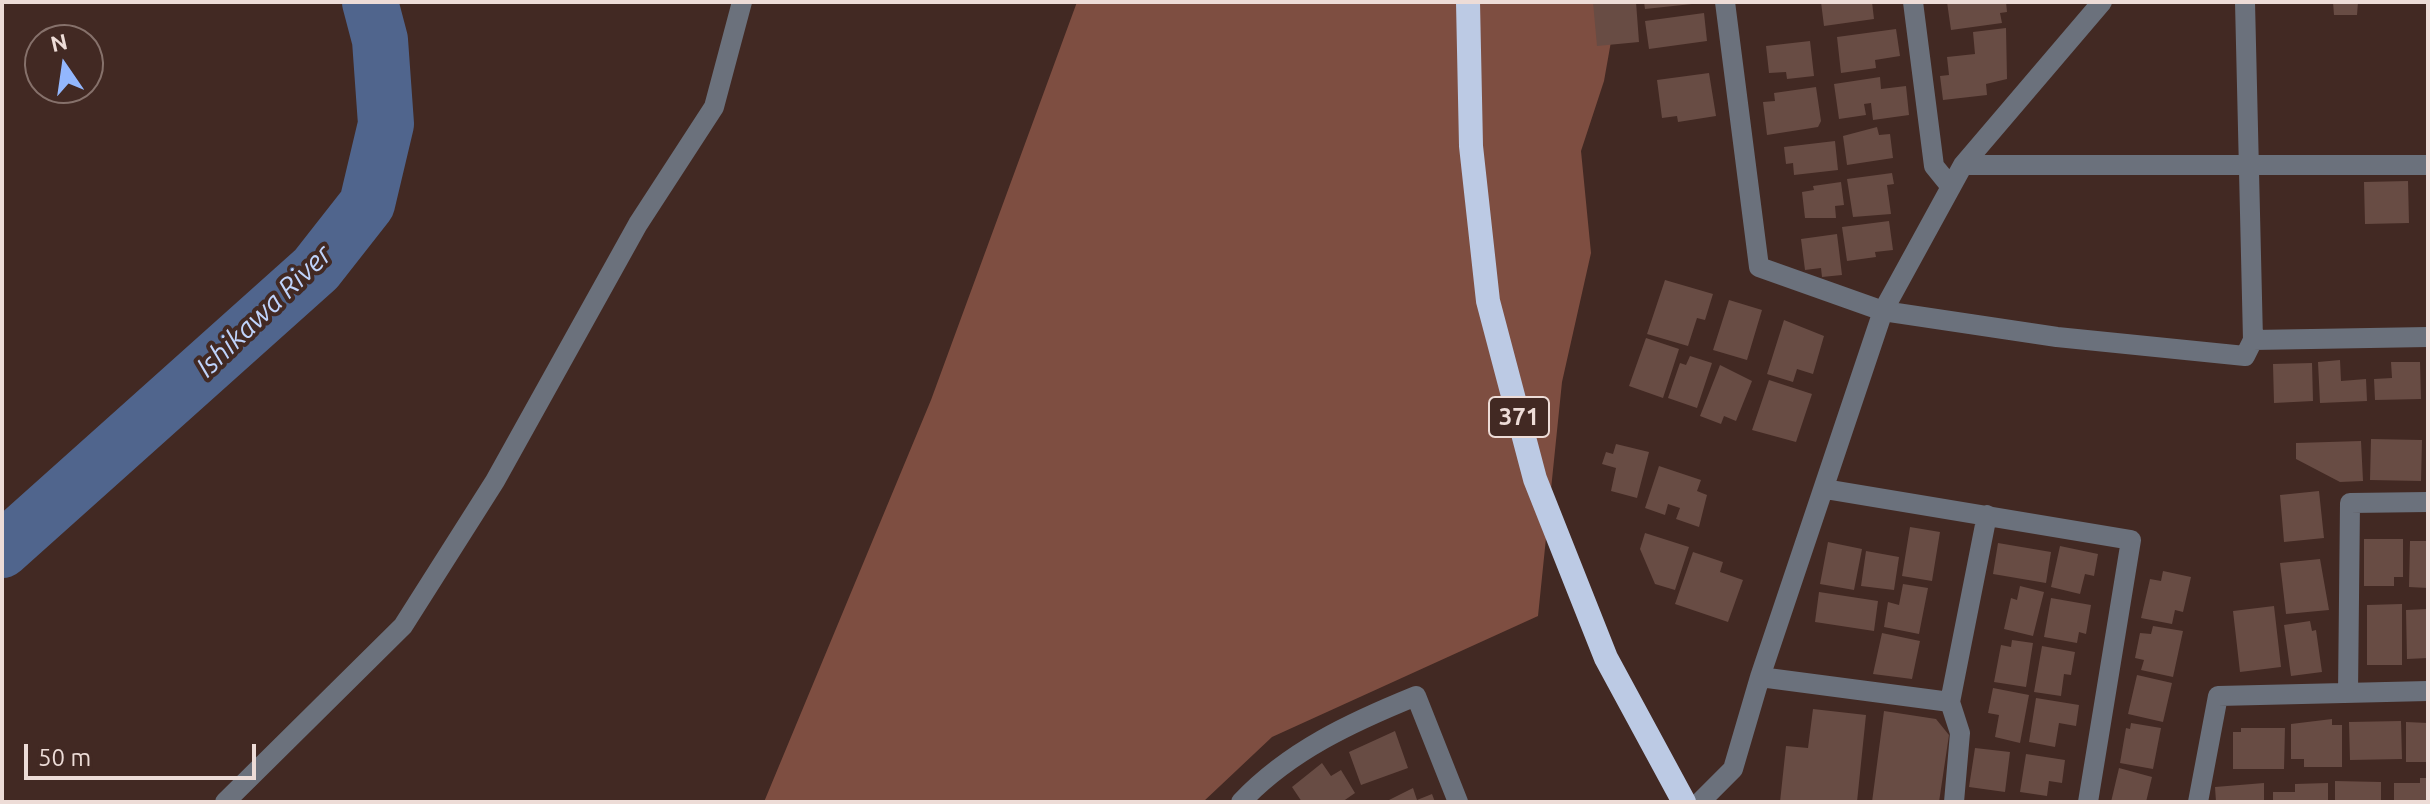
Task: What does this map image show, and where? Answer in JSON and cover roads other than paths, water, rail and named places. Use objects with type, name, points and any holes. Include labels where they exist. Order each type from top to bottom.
[{"type":"highway","name":"371","points":[[1468,2],[1471,146],[1488,301],[1535,479],[1606,658],[1684,802]]},
{"type":"street","points":[[225,802],[403,626],[495,481],[638,224],[714,107],[742,2]]},
{"type":"street","points":[[1725,2],[1759,267],[1883,311],[2057,337],[2245,356],[2253,340],[2245,2]]},
{"type":"street","points":[[1913,2],[1934,166],[1951,187]]},
{"type":"street","points":[[1700,802],[1733,769],[1760,677],[1883,311],[1963,165],[2102,2]]},
{"type":"street","points":[[1963,165],[2428,165]]},
{"type":"street","points":[[2253,340],[2428,337]]},
{"type":"street","points":[[1825,489],[2131,540],[2088,802]]},
{"type":"street","points":[[2348,693],[2350,503],[2428,502]]},
{"type":"street","points":[[1954,802],[1960,733],[1950,702],[1987,515]]},
{"type":"street","points":[[1760,677],[1950,702]]},
{"type":"street","points":[[2198,802],[2218,696],[2428,691]]},
{"type":"street","points":[[1241,802],[1261,780],[1302,751],[1352,722],[1416,696],[1458,802]]},
{"type":"waterway","name":"Ishikawa River","points":[[2,550],[316,269],[367,204],[386,124],[380,40],[370,2]]}]
